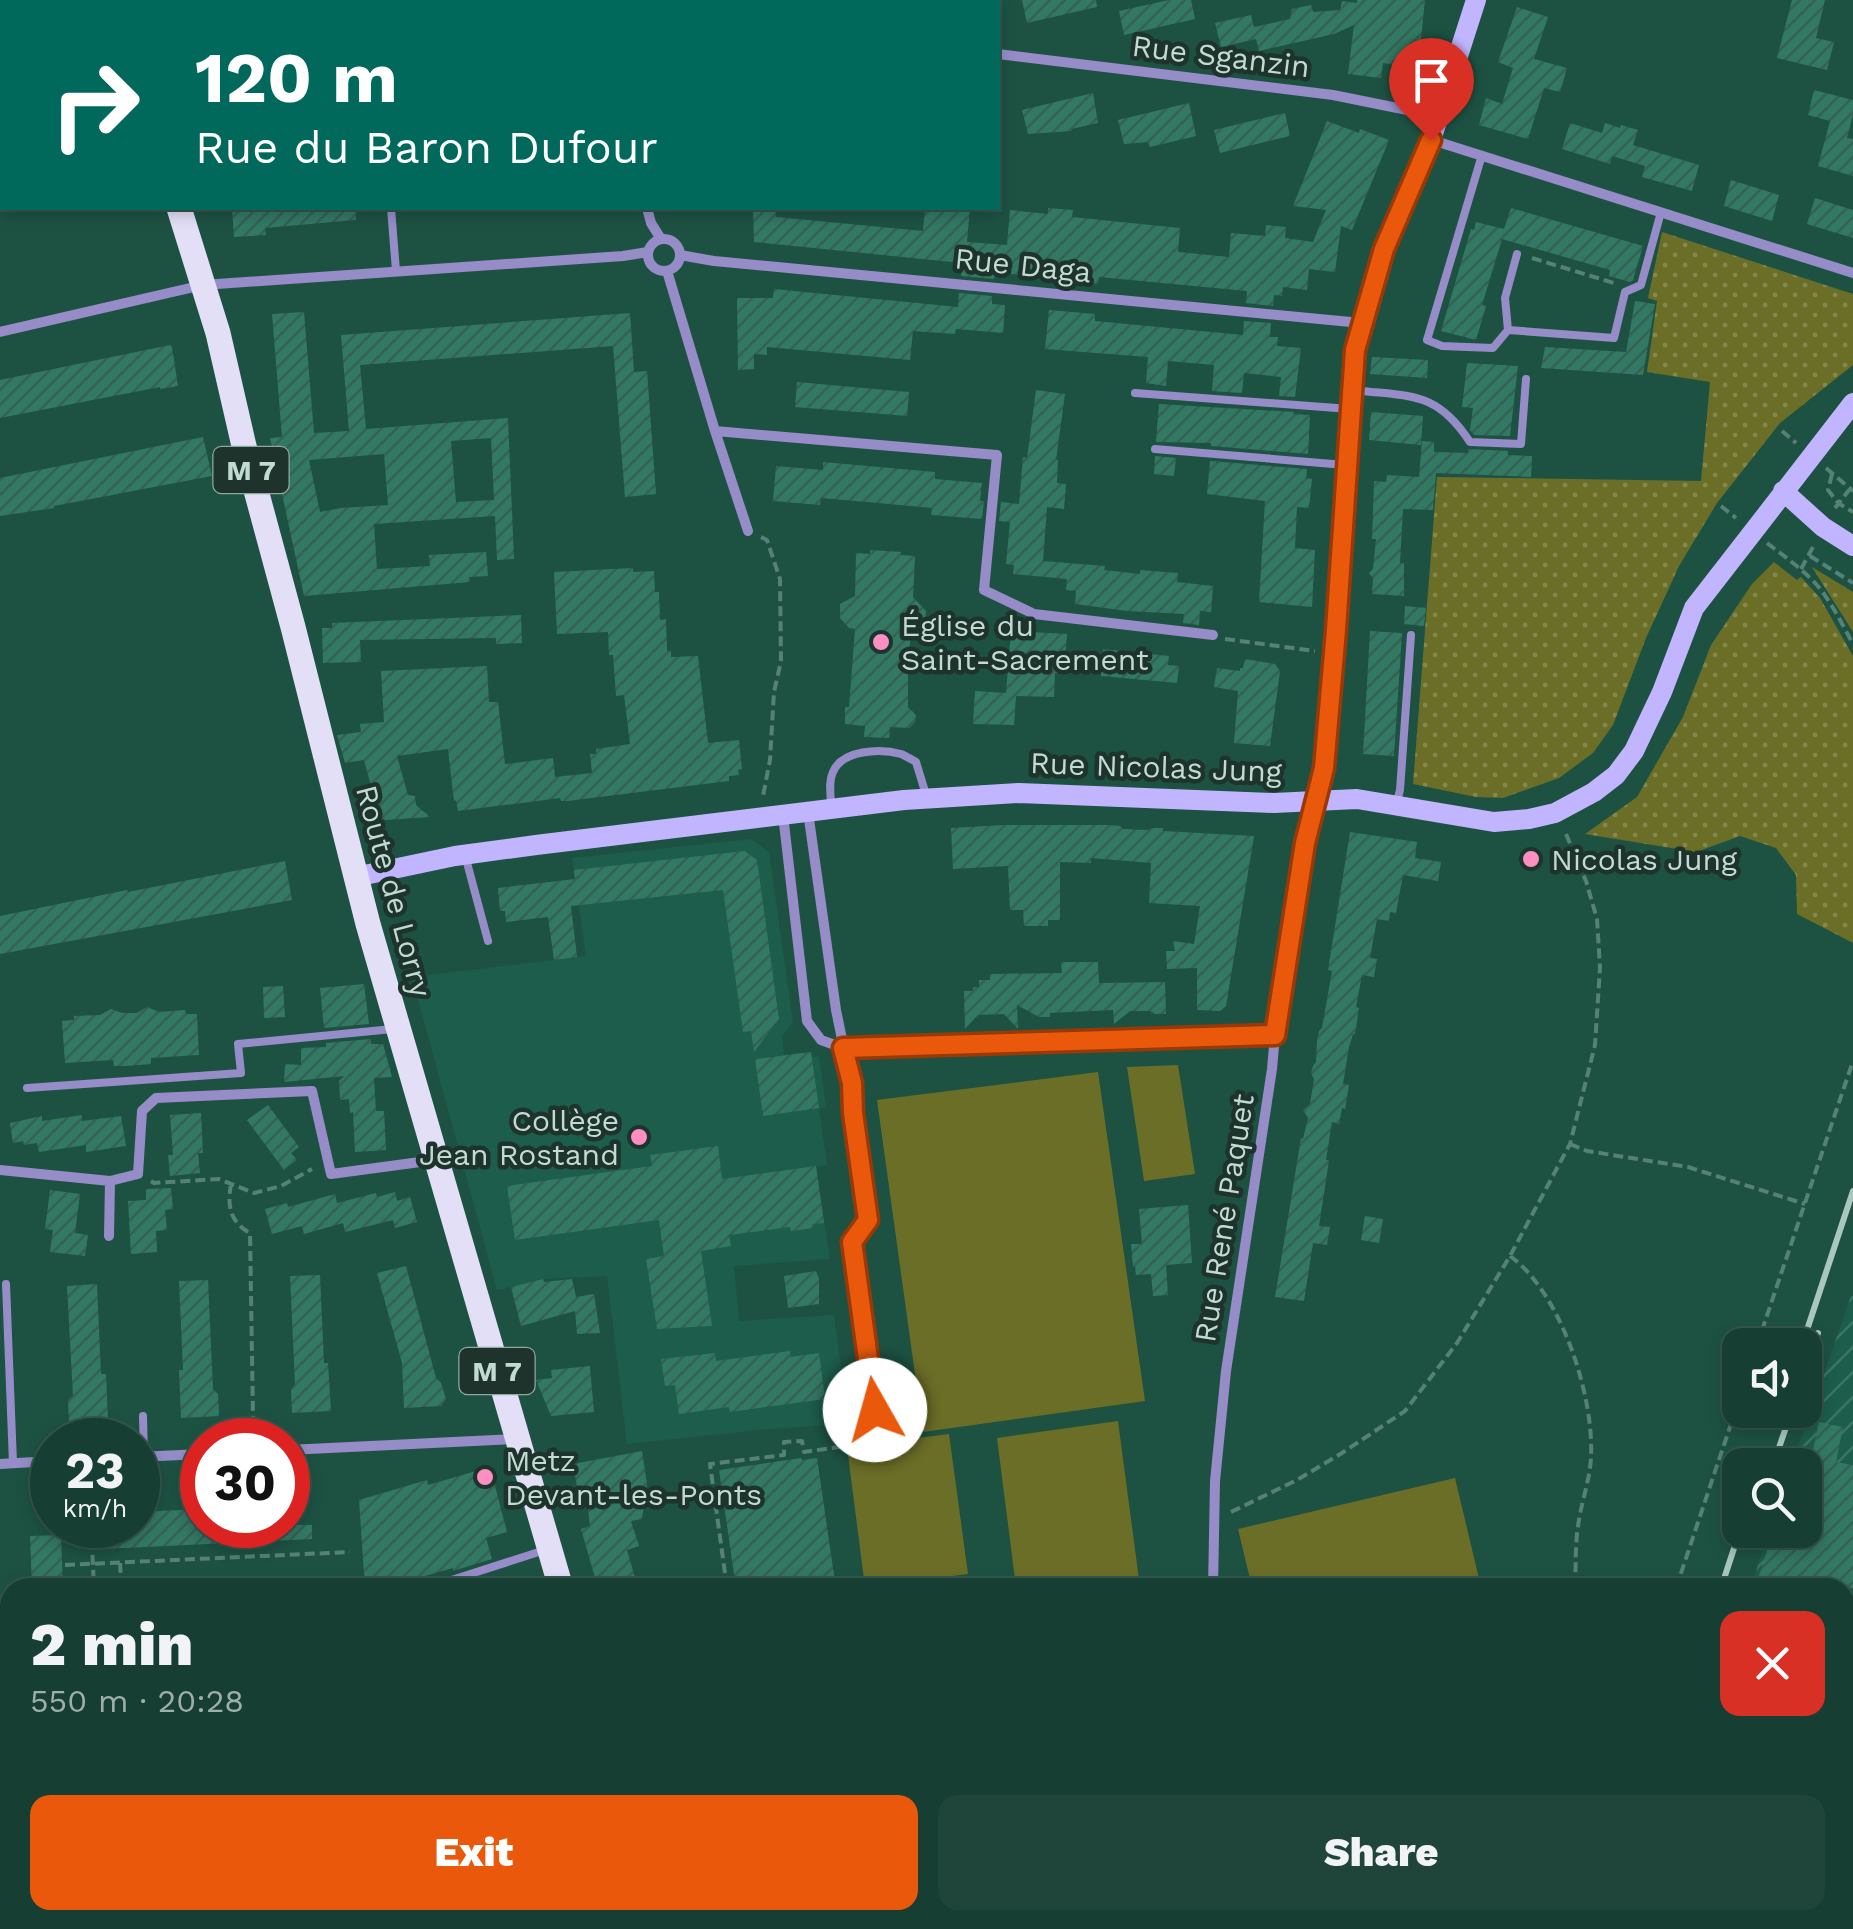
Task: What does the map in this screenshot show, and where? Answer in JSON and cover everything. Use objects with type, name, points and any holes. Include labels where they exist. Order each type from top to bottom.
[{"type":"main road","points":[[1316,800],[1324,768],[1334,654],[1355,350],[1384,249],[1431,140],[1476,0]]},
{"type":"main road","name":"Route de Lorry","points":[[180,210],[218,333],[355,878],[557,1578]]},
{"type":"main road","name":"Rue Nicolas Jung","points":[[355,878],[465,854],[831,808],[1019,793],[1274,802],[1357,799],[1494,822],[1555,813],[1594,792],[1616,774],[1634,751],[1694,608],[1853,404]]},
{"type":"main road","points":[[1783,492],[1853,546]]},
{"type":"street","name":"Rue Sganzin","points":[[1000,54],[1334,95],[1437,116]]},
{"type":"street","points":[[1431,140],[1853,273]]},
{"type":"street","points":[[648,210],[660,240]]},
{"type":"street","points":[[660,240],[674,243],[680,255],[677,264],[667,271],[652,266],[648,252],[660,240]]},
{"type":"street","points":[[0,332],[203,285],[648,252]]},
{"type":"street","name":"Rue Daga","points":[[680,255],[1361,323]]},
{"type":"street","points":[[667,271],[748,531]]},
{"type":"street","points":[[715,431],[997,455],[984,590],[1034,614],[1213,635]]},
{"type":"street","name":"Rue René Paquet","points":[[1213,1578],[1215,1481],[1226,1371],[1305,843],[1316,800]]},
{"type":"street","points":[[808,811],[843,1048],[852,1083],[868,1220],[852,1242],[875,1410]]},
{"type":"street","points":[[783,814],[807,1021],[821,1040],[843,1048],[1275,1035]]},
{"type":"street","points":[[0,1170],[110,1181],[138,1174],[142,1112],[156,1098],[312,1091],[331,1174],[436,1160]]},
{"type":"street","points":[[109,1236],[110,1181]]},
{"type":"street","points":[[310,1449],[517,1439]]},
{"type":"lane","points":[[1482,155],[1426,340],[1442,346],[1494,348],[1508,330],[1505,298],[1517,254]]},
{"type":"lane","points":[[392,210],[396,271]]},
{"type":"lane","points":[[1508,330],[1614,338],[1625,292],[1641,285],[1661,212]]},
{"type":"lane","points":[[1135,393],[1428,400],[1456,420],[1470,442],[1521,444],[1526,379]]},
{"type":"lane","points":[[1155,449],[1346,465]]},
{"type":"lane","points":[[1396,806],[1411,636]]},
{"type":"lane","points":[[831,808],[830,778],[835,766],[859,752],[900,754],[916,762],[927,798]]},
{"type":"lane","points":[[465,854],[488,941]]},
{"type":"lane","points":[[26,1088],[241,1074],[238,1044],[398,1028]]},
{"type":"lane","points":[[6,1284],[6,1463]]},
{"type":"lane","points":[[458,1578],[549,1548]]},
{"type":"path","points":[[1517,254],[1613,282],[1625,292]]},
{"type":"path","points":[[1832,474],[1828,490],[1838,503],[1853,512]]},
{"type":"path","points":[[1833,512],[1849,490],[1853,491]]},
{"type":"path","points":[[746,819],[765,793],[774,692],[781,660],[780,579],[767,540],[748,531]]},
{"type":"path","points":[[1814,544],[1801,569],[1818,586],[1853,644]]},
{"type":"path","points":[[1808,555],[1853,582]]},
{"type":"path","points":[[1213,635],[1334,654]]},
{"type":"path","points":[[1214,1515],[1235,1511],[1297,1480],[1406,1411],[1458,1343],[1570,1144],[1594,1045],[1600,968],[1597,919],[1566,834]]},
{"type":"path","points":[[1764,1328],[1853,1060]]},
{"type":"path","points":[[1570,1144],[1587,1151],[1688,1167],[1805,1204]]},
{"type":"path","points":[[138,1174],[154,1183],[219,1179],[254,1194],[281,1186],[328,1160]]},
{"type":"path","points":[[231,1184],[228,1201],[238,1226],[250,1234],[253,1417]]},
{"type":"path","points":[[1510,1256],[1544,1293],[1573,1350],[1586,1402],[1591,1458],[1578,1527],[1575,1578]]},
{"type":"path","points":[[1679,1578],[1730,1428]]},
{"type":"path","points":[[727,1578],[710,1464],[784,1455],[784,1442],[802,1441],[804,1452],[845,1446]]},
{"type":"path","points":[[92,1548],[93,1578]]},
{"type":"path","points":[[65,1565],[350,1552]]},
{"type":"path","points":[[120,1562],[121,1578]]},
{"type":"shaded area","points":[[1662,232],[1853,294],[1853,365],[1780,423],[1717,503],[1679,566],[1613,725],[1593,753],[1559,778],[1503,798],[1476,797],[1413,784],[1437,477],[1701,481],[1710,382],[1647,372],[1657,301],[1648,298]]},
{"type":"shaded area","points":[[1774,562],[1797,580],[1801,577],[1820,598],[1853,656],[1853,943],[1797,914],[1796,875],[1776,848],[1740,836],[1696,852],[1585,834],[1637,797],[1683,717],[1711,645],[1752,584]]},
{"type":"shaded area","points":[[1812,567],[1853,592],[1853,632]]},
{"type":"shaded area","name":"Collège Jean Rostand","points":[[751,839],[769,852],[793,1022],[782,1036],[784,1055],[811,1052],[812,1057],[819,1056],[826,1107],[819,1109],[827,1165],[816,1167],[830,1259],[734,1266],[739,1321],[834,1315],[849,1424],[627,1444],[607,1276],[543,1279],[497,1290],[412,977],[586,956],[572,858]]},
{"type":"shaded area","points":[[1178,1065],[1195,1174],[1144,1181],[1127,1067]]},
{"type":"shaded area","points":[[1098,1072],[1145,1401],[923,1432],[877,1100]]},
{"type":"shaded area","points":[[1853,1296],[1853,1578],[1754,1578],[1763,1548],[1822,1548],[1822,1448],[1798,1448],[1805,1428],[1822,1428],[1822,1379]]},
{"type":"shaded area","points":[[1118,1421],[1139,1578],[1015,1578],[997,1438]]},
{"type":"shaded area","points":[[949,1434],[968,1574],[864,1578],[847,1447]]},
{"type":"shaded area","points":[[1455,1478],[1479,1578],[1250,1578],[1238,1529]]},
{"type":"building","points":[[1022,0],[1096,0],[1097,7],[1027,23]]},
{"type":"building","points":[[1169,0],[1191,0],[1195,19],[1124,35],[1119,11]]},
{"type":"building","points":[[1425,0],[1418,68],[1383,63],[1381,78],[1348,74],[1354,25],[1334,34],[1259,51],[1256,39],[1221,47],[1215,23],[1251,15],[1254,27],[1290,19],[1292,9],[1311,5],[1313,12],[1340,10],[1342,1]]},
{"type":"building","points":[[1792,0],[1825,0],[1816,38],[1834,42],[1827,70],[1777,58]]},
{"type":"building","points":[[1517,7],[1548,17],[1534,59],[1567,68],[1560,92],[1544,88],[1528,139],[1479,125],[1486,98],[1502,104],[1513,68],[1498,62]]},
{"type":"building","points":[[1814,90],[1853,100],[1847,138],[1853,139],[1853,176],[1818,166],[1830,121],[1808,115]]},
{"type":"building","points":[[1093,93],[1098,123],[1072,131],[1028,134],[1022,110]]},
{"type":"building","points":[[1189,103],[1196,136],[1150,147],[1148,142],[1124,144],[1118,120]]},
{"type":"building","points":[[1285,113],[1290,136],[1220,153],[1214,130]]},
{"type":"building","points":[[1327,121],[1389,140],[1352,230],[1341,226],[1335,272],[1309,269],[1307,290],[1283,287],[1282,296],[1274,295],[1273,306],[1246,303],[1247,291],[1099,277],[1098,284],[995,272],[994,279],[961,276],[962,263],[754,242],[753,210],[775,210],[776,217],[923,231],[925,210],[970,210],[967,242],[1007,245],[1010,210],[1048,214],[1048,208],[1073,210],[1072,217],[1180,228],[1178,252],[1229,257],[1231,233],[1265,236],[1266,225],[1286,227],[1285,238],[1313,242],[1326,210],[1293,206]]},
{"type":"building","points":[[1570,123],[1602,133],[1605,123],[1638,130],[1633,145],[1699,165],[1692,191],[1642,177],[1645,166],[1612,156],[1610,164],[1562,149]]},
{"type":"building","points":[[1731,180],[1779,195],[1772,221],[1724,206]]},
{"type":"building","points":[[1815,198],[1853,210],[1853,238],[1807,224]]},
{"type":"building","points":[[1511,208],[1643,246],[1633,280],[1609,276],[1610,270],[1502,239],[1476,340],[1441,331],[1471,229],[1474,230],[1476,222],[1504,229]]},
{"type":"building","points":[[232,210],[356,210],[356,220],[265,228],[266,235],[234,237]]},
{"type":"building","points":[[774,289],[958,307],[959,293],[992,296],[992,304],[1005,305],[1003,333],[913,331],[910,360],[767,347],[767,355],[754,354],[754,369],[738,370],[737,298],[773,298]]},
{"type":"building","points":[[1635,301],[1655,304],[1643,375],[1541,368],[1545,347],[1626,352]]},
{"type":"building","points":[[1049,310],[1095,314],[1095,321],[1243,335],[1244,321],[1271,323],[1270,337],[1278,337],[1277,346],[1301,348],[1295,397],[1279,396],[1281,377],[1244,373],[1242,393],[1212,391],[1214,365],[1168,361],[1166,386],[1146,383],[1148,357],[1045,349]]},
{"type":"building","points":[[304,312],[314,433],[349,431],[341,335],[630,313],[634,372],[647,371],[656,494],[625,497],[613,346],[360,365],[366,429],[508,418],[514,559],[497,560],[495,516],[374,524],[377,569],[430,566],[429,555],[486,552],[488,576],[469,577],[470,582],[304,596],[270,438],[282,437],[272,314]],"holes":[[[491,438],[494,500],[456,502],[451,441]],[[384,454],[388,505],[320,512],[309,460]]]},
{"type":"building","points":[[170,345],[178,386],[0,418],[0,380]]},
{"type":"building","points":[[1372,357],[1428,360],[1427,378],[1370,374]]},
{"type":"building","points":[[1467,363],[1518,366],[1510,436],[1474,435],[1470,430],[1473,408],[1462,407]]},
{"type":"building","points":[[797,382],[909,392],[907,416],[795,407]]},
{"type":"building","points":[[1036,390],[1065,394],[1056,460],[1057,483],[1066,484],[1064,509],[1047,507],[1043,561],[1105,566],[1104,570],[1140,574],[1140,570],[1178,573],[1177,582],[1213,586],[1211,612],[1200,611],[1199,625],[1183,623],[1184,614],[1075,604],[1076,591],[1066,590],[1067,579],[1013,574],[1014,565],[1006,564],[1010,522],[999,521],[1001,502],[1019,504]]},
{"type":"building","points":[[1159,404],[1310,415],[1308,454],[1211,443],[1156,442]]},
{"type":"building","points":[[1371,412],[1423,416],[1421,445],[1369,440]]},
{"type":"building","points":[[203,437],[212,476],[0,516],[0,478]]},
{"type":"building","points":[[1422,441],[1434,442],[1434,452],[1468,453],[1468,449],[1532,456],[1531,477],[1436,473],[1433,510],[1403,509],[1400,563],[1404,563],[1404,596],[1372,594],[1373,578],[1369,573],[1373,569],[1376,539],[1372,539],[1374,481],[1386,482],[1387,475],[1419,477]]},
{"type":"building","points":[[1155,456],[1176,458],[1174,476],[1154,474]]},
{"type":"building","points":[[1210,461],[1307,469],[1306,478],[1312,479],[1309,508],[1297,507],[1295,548],[1315,550],[1312,607],[1259,602],[1265,501],[1207,494]]},
{"type":"building","points":[[823,462],[935,472],[935,479],[982,483],[982,519],[931,515],[932,508],[821,498],[820,505],[773,501],[776,466],[823,470]]},
{"type":"building","name":"Église du Saint-Sacrement","points":[[870,550],[915,556],[913,597],[926,611],[925,622],[911,635],[908,658],[908,707],[916,715],[915,722],[909,728],[890,727],[889,738],[864,737],[865,726],[845,724],[855,629],[840,618],[840,604],[855,596],[856,553],[870,554]]},
{"type":"building","points":[[633,568],[633,572],[654,571],[660,620],[666,619],[667,651],[671,651],[671,657],[698,656],[708,743],[739,740],[739,775],[729,776],[729,781],[458,811],[448,749],[397,756],[408,795],[415,796],[416,805],[430,817],[385,820],[379,816],[364,760],[345,763],[337,735],[361,732],[360,724],[384,722],[381,671],[487,666],[489,702],[498,702],[505,764],[553,758],[555,777],[592,773],[590,754],[596,754],[596,749],[630,744],[624,695],[616,696],[608,632],[557,634],[554,572]]},
{"type":"building","points":[[1405,606],[1426,608],[1424,626],[1404,624]]},
{"type":"building","points":[[521,615],[522,643],[496,644],[496,638],[360,640],[361,662],[323,663],[322,628],[332,628],[332,623]]},
{"type":"building","points":[[1011,631],[1067,634],[1064,673],[1055,673],[1054,697],[1016,696],[1014,725],[973,724],[975,691],[1006,693]]},
{"type":"building","points":[[1370,631],[1402,633],[1394,756],[1363,754]]},
{"type":"building","points":[[1103,649],[1169,656],[1168,665],[1179,666],[1177,683],[1101,676]]},
{"type":"building","points":[[1245,659],[1275,664],[1280,671],[1270,746],[1234,743],[1238,691],[1214,687],[1217,668],[1240,671]]},
{"type":"building","points":[[1108,825],[1254,836],[1226,1006],[1220,1011],[1197,1010],[1197,968],[1167,969],[1166,951],[1175,951],[1173,941],[1194,944],[1200,906],[1149,903],[1151,863],[1091,858],[1091,863],[1060,862],[1060,920],[1048,920],[1048,926],[1024,926],[1023,910],[1010,910],[1008,866],[953,869],[951,828]]},
{"type":"building","points":[[1350,832],[1417,842],[1415,858],[1441,862],[1438,881],[1403,875],[1396,913],[1390,912],[1389,921],[1377,919],[1370,958],[1377,959],[1374,977],[1362,975],[1355,1034],[1343,1084],[1349,1085],[1345,1109],[1342,1108],[1339,1124],[1332,1122],[1326,1160],[1319,1226],[1330,1227],[1327,1245],[1313,1243],[1304,1301],[1275,1297],[1301,1138],[1308,1118],[1303,1110],[1310,1104],[1314,1079],[1311,1073],[1332,971],[1328,970]]},
{"type":"building","points":[[745,851],[757,860],[779,1019],[754,1052],[751,1031],[743,1032],[723,890],[571,906],[577,957],[554,960],[548,917],[506,922],[505,911],[500,911],[498,888],[575,879],[574,870]]},
{"type":"building","points":[[285,861],[292,900],[0,954],[0,916]]},
{"type":"building","points":[[1061,962],[1098,962],[1099,983],[1165,982],[1166,1014],[1130,1011],[1114,1024],[1113,1010],[1039,1017],[1017,1005],[1018,1029],[1004,1014],[978,1015],[965,1029],[964,991],[979,987],[979,980],[990,980],[990,974],[1062,973]]},
{"type":"building","points":[[364,984],[369,1024],[324,1028],[320,988]]},
{"type":"building","points":[[283,986],[285,1017],[264,1018],[263,987]]},
{"type":"building","points":[[147,1007],[159,1012],[185,1010],[186,1014],[197,1014],[199,1055],[151,1058],[151,1064],[126,1066],[114,1066],[113,1060],[65,1063],[62,1021],[74,1020],[74,1016],[100,1015],[111,1009],[137,1013]]},
{"type":"building","points":[[371,1039],[371,1044],[383,1044],[392,1077],[374,1078],[376,1111],[384,1111],[386,1150],[355,1152],[353,1112],[350,1113],[349,1099],[340,1100],[339,1081],[344,1076],[284,1082],[285,1064],[301,1065],[301,1048]]},
{"type":"building","points":[[811,1052],[819,1108],[763,1116],[755,1059]]},
{"type":"building","points":[[268,1105],[299,1147],[291,1153],[297,1160],[284,1170],[247,1120]]},
{"type":"building","points":[[201,1113],[200,1173],[170,1176],[170,1115]]},
{"type":"building","points":[[82,1115],[82,1121],[121,1116],[126,1146],[86,1152],[86,1145],[39,1152],[37,1143],[13,1143],[10,1123],[42,1116],[42,1121]]},
{"type":"building","points":[[718,1146],[722,1179],[816,1166],[824,1223],[791,1231],[790,1227],[729,1235],[731,1246],[701,1251],[712,1326],[657,1329],[646,1259],[664,1256],[659,1220],[515,1240],[507,1186],[652,1166],[650,1155]]},
{"type":"building","points":[[171,1188],[173,1209],[165,1210],[167,1230],[156,1231],[157,1252],[131,1254],[128,1201],[146,1200],[146,1189]]},
{"type":"building","points":[[50,1190],[80,1194],[75,1233],[88,1235],[85,1256],[50,1252],[53,1230],[45,1229]]},
{"type":"building","points":[[395,1192],[397,1201],[410,1197],[417,1222],[395,1228],[393,1220],[345,1232],[343,1223],[304,1234],[302,1226],[272,1234],[265,1209],[335,1194],[337,1203]]},
{"type":"building","points":[[1188,1205],[1192,1263],[1166,1265],[1168,1295],[1153,1296],[1151,1274],[1136,1275],[1133,1267],[1131,1244],[1142,1244],[1139,1209]]},
{"type":"building","points":[[1365,1216],[1383,1219],[1379,1243],[1361,1240]]},
{"type":"building","points":[[406,1266],[436,1378],[446,1399],[441,1406],[404,1408],[402,1363],[377,1273]]},
{"type":"building","points":[[816,1271],[819,1304],[788,1308],[784,1276]]},
{"type":"building","points":[[320,1275],[324,1363],[328,1363],[331,1411],[292,1413],[291,1390],[295,1384],[290,1276]]},
{"type":"building","points":[[543,1279],[572,1279],[576,1297],[594,1294],[600,1333],[577,1334],[575,1311],[521,1326],[511,1287]]},
{"type":"building","points":[[208,1280],[213,1389],[218,1394],[219,1416],[181,1418],[179,1281]]},
{"type":"building","points":[[97,1284],[101,1374],[106,1374],[108,1418],[69,1418],[68,1400],[73,1396],[67,1286]]},
{"type":"building","points":[[790,1351],[791,1357],[819,1353],[825,1399],[730,1412],[729,1407],[679,1414],[675,1385],[665,1386],[661,1359],[715,1353],[716,1361]]},
{"type":"building","points":[[590,1366],[594,1412],[551,1416],[536,1380],[552,1378],[551,1370]]},
{"type":"building","points":[[1822,1423],[1843,1427],[1836,1462],[1853,1465],[1853,1578],[1758,1578],[1768,1548],[1822,1548],[1822,1448],[1813,1448]]},
{"type":"building","points":[[642,1451],[647,1484],[642,1519],[631,1521],[639,1546],[627,1550],[635,1578],[595,1578],[581,1529],[590,1526],[587,1500],[579,1498],[573,1464]]},
{"type":"building","points":[[817,1458],[834,1578],[735,1578],[719,1470]]},
{"type":"building","points":[[490,1467],[507,1532],[486,1538],[492,1559],[418,1578],[364,1578],[359,1500],[427,1480],[428,1485]]},
{"type":"building","points":[[180,1510],[180,1545],[160,1546],[160,1511]]},
{"type":"building","points":[[30,1548],[61,1548],[63,1578],[32,1578]]},
{"type":"railway","points":[[1808,1328],[1853,1191]]},
{"type":"railway","points":[[1779,1448],[1786,1428]]},
{"type":"railway","points":[[1724,1578],[1734,1548]]},
{"type":"place","name":"Église du Saint-Sacrement","points":[[881,642]]},
{"type":"place","name":"Nicolas Jung","points":[[1531,859]]},
{"type":"place","name":"Collège Jean Rostand","points":[[639,1137]]},
{"type":"place","name":"Metz Devant-les-Ponts","points":[[485,1477]]},
{"type":"route","points":[[875,1410],[852,1242],[868,1220],[852,1083],[843,1048],[1275,1035],[1305,843],[1324,768],[1355,350],[1384,249],[1431,140]]}]
